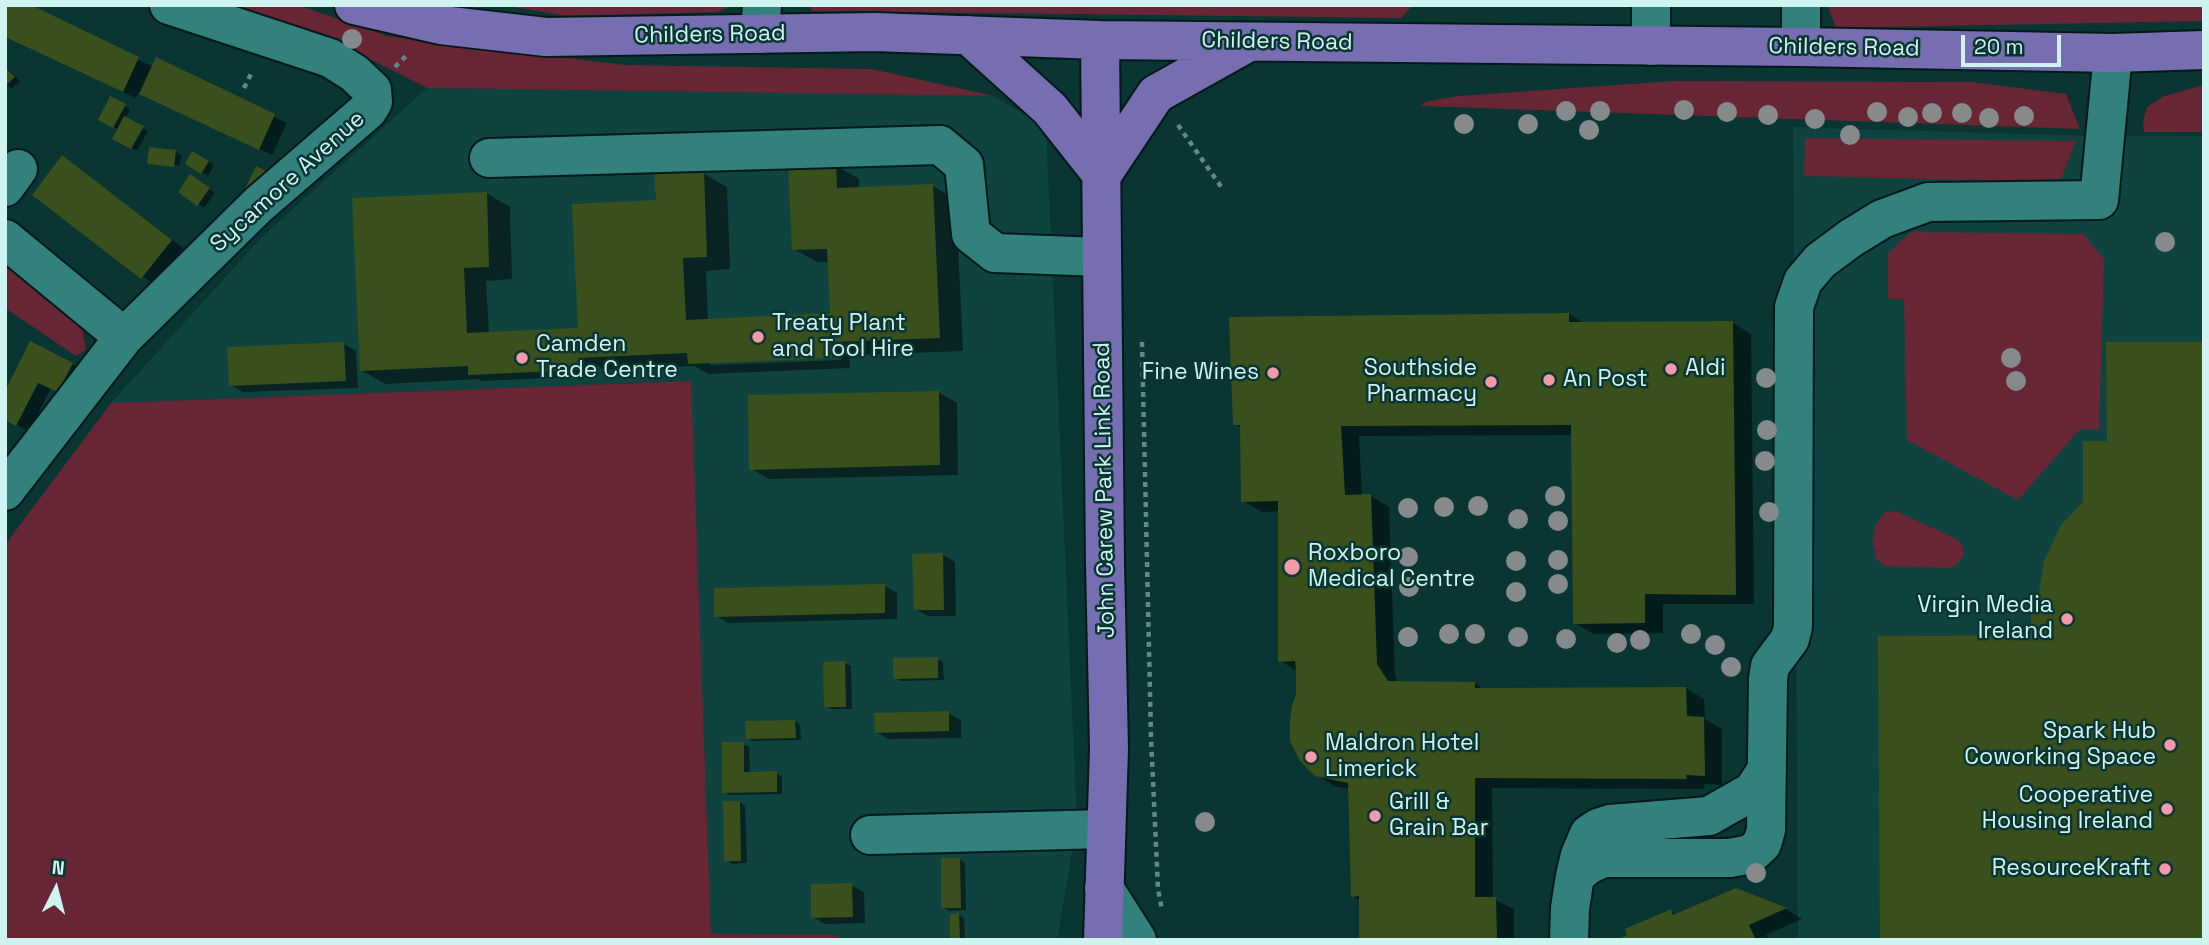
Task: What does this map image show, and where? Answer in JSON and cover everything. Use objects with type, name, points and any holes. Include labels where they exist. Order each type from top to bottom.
[{"type":"main road","name":"Childers Road","points":[[354,5],[441,25],[545,37],[761,19],[875,32],[1100,40],[2113,53],[2204,50]]},
{"type":"main road","points":[[968,35],[1049,109],[1101,175],[1156,94],[1249,42]]},
{"type":"main road","name":"John Carew Park Link Road","points":[[1100,40],[1109,748],[1103,940]]},
{"type":"street","name":"Sycamore Avenue","points":[[124,337],[250,212],[368,110],[373,102],[372,90],[335,61],[306,49],[169,5]]},
{"type":"street","points":[[1651,5],[1651,46]]},
{"type":"street","points":[[1801,5],[1801,47]]},
{"type":"street","points":[[1575,876],[1588,865],[1603,858],[1693,859],[1751,854],[1762,844],[1766,830],[1770,666],[1790,639],[1793,627],[1794,307],[1803,281],[1820,261],[1882,219],[1928,202],[2099,200],[2113,53]]},
{"type":"street","points":[[489,158],[940,145],[964,165],[971,234],[995,253],[1102,257]]},
{"type":"street","points":[[5,239],[124,337],[10,476]]},
{"type":"street","points":[[1569,940],[1575,876],[1589,834],[1610,824],[1709,816],[1753,791],[1767,769]]},
{"type":"street","points":[[870,835],[1106,829]]},
{"type":"street","points":[[1104,888],[1151,931]]},
{"type":"path","points":[[1142,328],[1151,737],[1158,889],[1151,931]]},
{"type":"shaded area","points":[[217,5],[298,5],[387,36],[625,65],[872,69],[994,96],[427,88],[340,44]]},
{"type":"shaded area","points":[[500,5],[737,5],[716,12],[567,16]]},
{"type":"shaded area","points":[[809,5],[1413,5],[1401,18],[812,11]]},
{"type":"shaded area","points":[[2204,5],[2204,21],[1836,28],[1828,7]]},
{"type":"shaded area","points":[[1673,81],[1971,82],[2066,94],[2080,129],[1420,106],[1428,101],[1459,96]]},
{"type":"shaded area","points":[[2204,85],[2204,132],[2144,132],[2143,120],[2147,107],[2164,96]]},
{"type":"shaded area","points":[[427,88],[994,96],[1046,128],[1077,822],[1057,940],[838,940],[838,935],[711,934],[690,381],[111,403],[262,237]]},
{"type":"shaded area","points":[[1793,127],[2094,136],[2204,136],[2204,940],[1798,940]]},
{"type":"shaded area","points":[[1805,138],[2076,141],[2061,179],[2011,181],[1804,176]]},
{"type":"shaded area","points":[[1911,232],[2083,234],[2104,259],[2099,430],[2080,429],[2018,500],[1907,440],[1904,299],[1888,299],[1888,253]]},
{"type":"shaded area","points":[[5,268],[18,272],[81,323],[86,350],[76,356],[5,308]]},
{"type":"shaded area","points":[[691,381],[711,934],[838,935],[838,940],[5,940],[5,545],[111,403]]},
{"type":"shaded area","points":[[1895,511],[1960,542],[1964,548],[1963,556],[1957,564],[1951,568],[1884,566],[1876,558],[1873,542],[1875,526],[1885,512]]},
{"type":"building","points":[[5,5],[31,5],[139,57],[123,92],[5,37]]},
{"type":"building","points":[[156,57],[275,114],[259,150],[139,94]]},
{"type":"building","points":[[5,67],[15,77],[5,86]]},
{"type":"building","points":[[110,96],[126,104],[113,128],[98,120]]},
{"type":"building","points":[[124,116],[144,126],[131,149],[112,139]]},
{"type":"building","points":[[149,147],[176,150],[174,167],[147,164]]},
{"type":"building","points":[[192,151],[209,161],[201,174],[185,164]]},
{"type":"building","points":[[62,155],[172,240],[141,279],[32,195]]},
{"type":"building","points":[[836,163],[837,188],[933,184],[940,338],[831,342],[832,358],[688,364],[687,353],[579,358],[579,370],[468,375],[468,366],[360,371],[352,198],[487,192],[489,267],[464,268],[467,333],[578,328],[572,204],[656,200],[654,173],[704,171],[707,257],[683,258],[686,320],[830,313],[827,249],[792,250],[788,165]]},
{"type":"building","points":[[256,166],[274,175],[254,196],[244,191]]},
{"type":"building","points":[[190,174],[210,188],[197,206],[178,192]]},
{"type":"building","points":[[1569,313],[1569,322],[1733,321],[1736,595],[1645,594],[1645,623],[1573,624],[1571,425],[1341,426],[1345,495],[1371,494],[1377,664],[1388,681],[1475,682],[1475,688],[1686,687],[1687,716],[1704,717],[1705,776],[1686,775],[1687,779],[1475,778],[1475,897],[1496,897],[1497,940],[1359,940],[1359,896],[1351,897],[1348,783],[1315,776],[1300,761],[1290,741],[1290,720],[1296,695],[1296,670],[1295,661],[1278,662],[1278,501],[1241,502],[1240,425],[1233,425],[1229,317]]},
{"type":"building","points":[[30,341],[73,363],[58,392],[38,383],[16,426],[5,420],[5,391]]},
{"type":"building","points":[[344,342],[346,381],[229,386],[227,347]]},
{"type":"building","points":[[2106,342],[2204,342],[2204,940],[1880,940],[1878,636],[2031,635],[2031,599],[2038,598],[2044,561],[2061,525],[2083,502],[2083,441],[2107,441]]},
{"type":"building","points":[[939,391],[940,465],[749,470],[748,395]]},
{"type":"building","points":[[943,553],[944,610],[914,610],[912,554]]},
{"type":"building","points":[[885,584],[885,613],[714,617],[714,588]]},
{"type":"building","points":[[938,657],[938,678],[893,679],[893,658]]},
{"type":"building","points":[[845,661],[846,707],[824,707],[823,662]]},
{"type":"building","points":[[949,711],[949,731],[875,733],[874,713]]},
{"type":"building","points":[[795,720],[796,738],[746,739],[745,721]]},
{"type":"building","points":[[722,742],[744,742],[744,772],[777,771],[777,792],[722,793]]},
{"type":"building","points":[[723,801],[740,801],[741,861],[724,861]]},
{"type":"building","points":[[941,858],[960,858],[961,908],[941,908]]},
{"type":"building","points":[[852,883],[853,917],[811,918],[811,884]]},
{"type":"building","points":[[1736,888],[1787,908],[1749,925],[1756,940],[1615,940],[1627,935],[1625,929],[1671,909],[1673,915]]},
{"type":"building","points":[[959,913],[960,940],[950,940],[950,914]]},
{"type":"place","name":"Treaty Plant and Tool Hire","points":[[758,337]]},
{"type":"place","name":"Camden Trade Centre","points":[[522,358]]},
{"type":"place","name":"Aldi","points":[[1671,369]]},
{"type":"place","name":"Fine Wines","points":[[1273,373]]},
{"type":"place","name":"An Post","points":[[1549,380]]},
{"type":"place","name":"Southside Pharmacy","points":[[1491,382]]},
{"type":"place","name":"Roxboro Medical Centre","points":[[1292,567]]},
{"type":"place","name":"Virgin Media Ireland","points":[[2067,619]]},
{"type":"place","name":"Spark Hub Coworking Space","points":[[2170,745]]},
{"type":"place","name":"Maldron Hotel Limerick","points":[[1311,757]]},
{"type":"place","name":"Cooperative Housing Ireland","points":[[2167,809]]},
{"type":"place","name":"Grill & Grain Bar","points":[[1375,816]]},
{"type":"place","name":"ResourceKraft","points":[[2165,869]]}]
